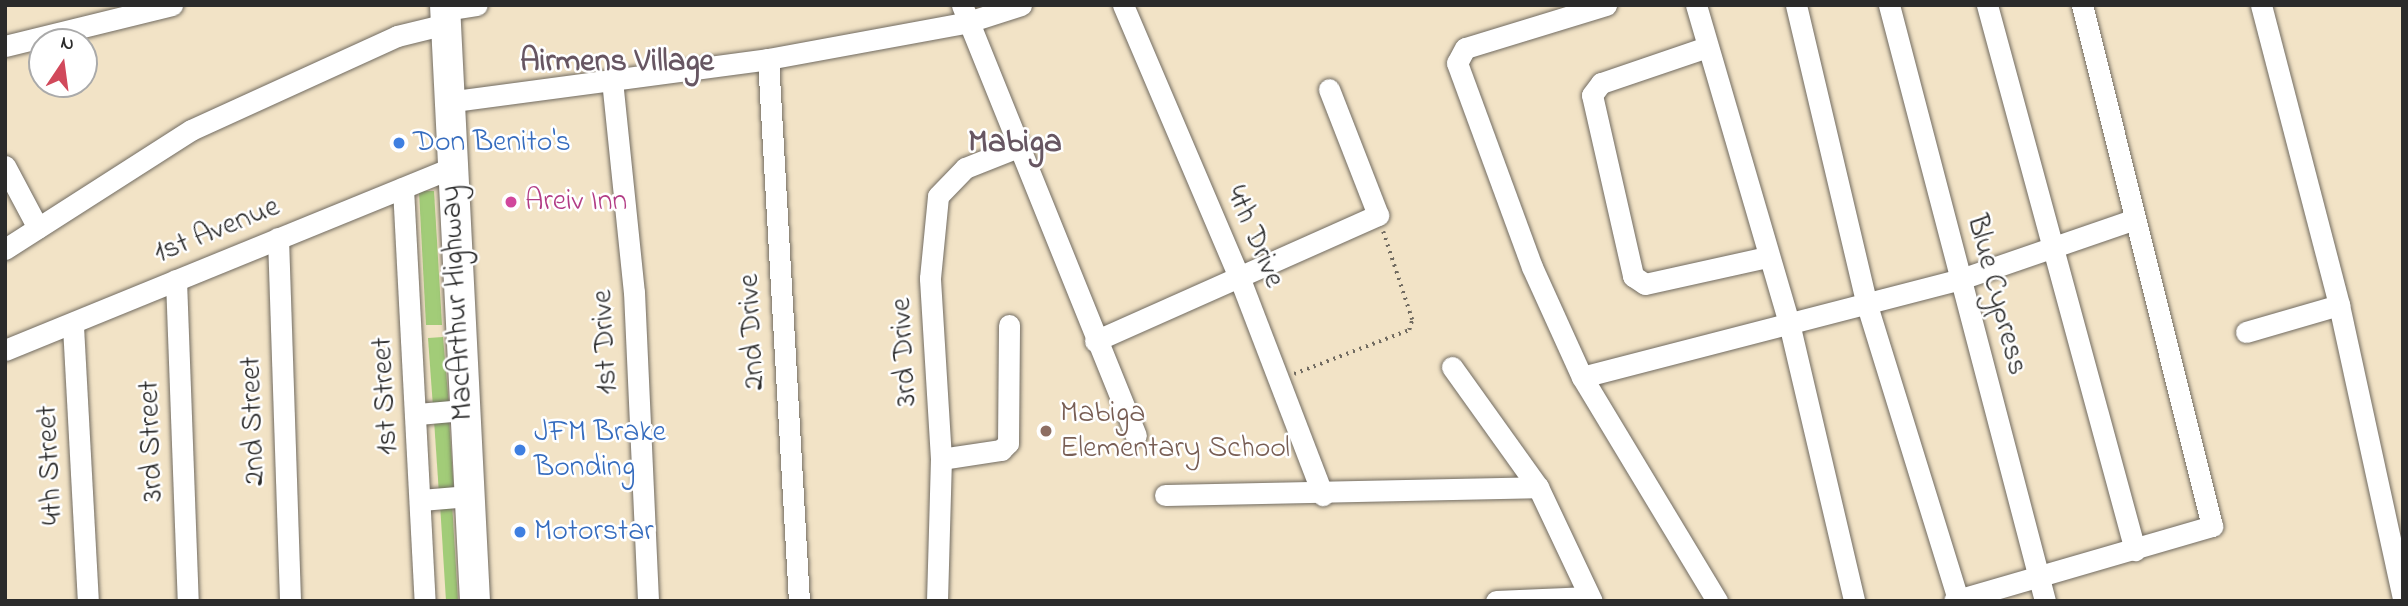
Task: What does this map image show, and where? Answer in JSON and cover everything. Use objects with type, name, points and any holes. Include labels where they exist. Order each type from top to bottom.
[{"type":"highway","name":"MacArthur Highway","points":[[445,13],[447,102],[475,601]]},
{"type":"street","points":[[5,46],[172,5]]},
{"type":"street","points":[[5,249],[191,130],[445,13],[477,5]]},
{"type":"street","points":[[447,102],[768,59],[963,14],[1021,5]]},
{"type":"street","name":"4th Drive","points":[[1123,5],[1238,274],[1323,495]]},
{"type":"street","points":[[1606,5],[1465,48],[1457,63],[1532,267],[1582,377],[1717,601]]},
{"type":"street","points":[[1696,5],[1767,257],[1789,323],[1854,601]]},
{"type":"street","points":[[1796,5],[1866,302],[1956,600],[2206,530],[2211,518],[2132,220],[2082,5]]},
{"type":"street","name":"Blue Cypress","points":[[1889,5],[2045,601]]},
{"type":"street","points":[[1987,5],[2135,550]]},
{"type":"street","points":[[2261,5],[2339,305],[2403,599]]},
{"type":"street","points":[[963,14],[1095,341],[1136,435]]},
{"type":"street","points":[[1707,47],[1601,83],[1592,95],[1633,276],[1645,284],[1767,257]]},
{"type":"street","name":"2nd Drive","points":[[768,59],[799,601]]},
{"type":"street","name":"1st Drive","points":[[612,80],[634,292],[648,601]]},
{"type":"street","points":[[1095,341],[1238,274],[1378,215],[1329,89]]},
{"type":"street","name":"3rd Drive","points":[[937,601],[941,459],[930,278],[938,196],[965,168],[1018,147]]},
{"type":"street","points":[[5,166],[38,228]]},
{"type":"street","name":"1st Avenue","points":[[5,350],[73,326],[176,280],[451,168]]},
{"type":"street","name":"1st Street","points":[[403,188],[418,414],[425,601]]},
{"type":"street","points":[[1582,377],[1961,279],[2053,250],[2132,220]]},
{"type":"street","name":"2nd Street","points":[[278,238],[290,601]]},
{"type":"street","name":"3rd Street","points":[[176,280],[188,601]]},
{"type":"street","points":[[2246,332],[2339,305]]},
{"type":"street","points":[[941,459],[1001,450],[1008,443],[1009,325]]},
{"type":"street","name":"4th Street","points":[[73,326],[88,601]]},
{"type":"street","points":[[1452,366],[1538,487],[1590,599],[1496,601]]},
{"type":"street","points":[[418,414],[463,410]]},
{"type":"street","points":[[1165,495],[1323,495],[1538,487]]},
{"type":"street","points":[[421,500],[469,496]]},
{"type":"path","points":[[1279,379],[1344,360],[1409,330],[1412,320],[1378,215]]},
{"type":"green space","points":[[419,191],[434,191],[442,325],[426,325]]},
{"type":"green space","points":[[443,337],[449,406],[433,407],[428,338]]},
{"type":"green space","points":[[449,419],[454,493],[439,494],[434,420]]},
{"type":"green space","points":[[452,503],[458,601],[446,601],[440,504]]},
{"type":"place","name":"Don Benito's","points":[[399,143]]},
{"type":"place","name":"Areiv Inn","points":[[511,202]]},
{"type":"place","name":"Mabiga Elementary School","points":[[1046,431]]},
{"type":"place","name":"JFM Brake Bonding","points":[[520,450]]},
{"type":"place","name":"Motorstar","points":[[520,532]]},
{"type":"district","name":"Airmens Village","points":[[617,63]]},
{"type":"district","name":"Mabiga","points":[[1015,144]]}]
